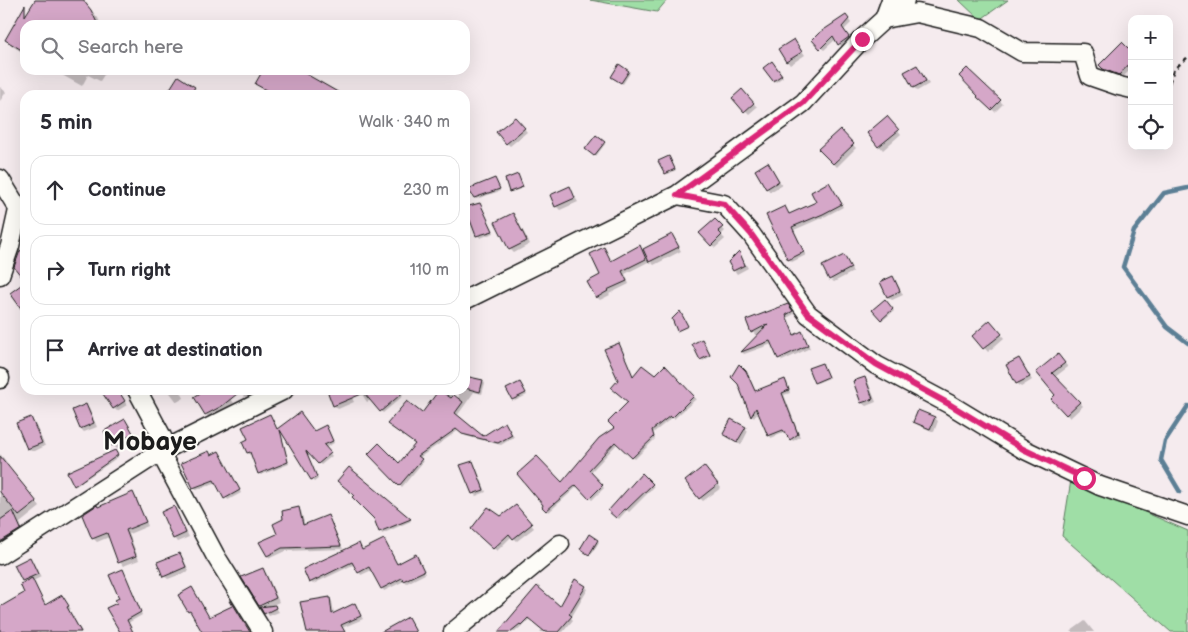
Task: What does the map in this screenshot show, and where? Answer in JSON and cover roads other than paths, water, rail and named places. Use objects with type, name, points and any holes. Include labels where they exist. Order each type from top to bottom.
[{"type":"street","points":[[884,19],[892,0]]},
{"type":"street","points":[[470,298],[677,195],[803,103],[862,39],[905,0]]},
{"type":"street","points":[[884,19],[917,12],[981,28],[1022,52],[1083,53],[1090,76],[1128,88]]},
{"type":"street","points":[[0,180],[20,213]]},
{"type":"street","points":[[677,195],[724,204],[751,234],[808,314],[876,364],[949,404],[1031,453],[1100,486],[1188,516]]},
{"type":"street","points":[[0,275],[20,218]]},
{"type":"street","points":[[138,395],[215,554],[263,632]]},
{"type":"street","points":[[0,555],[164,450],[274,395]]},
{"type":"street","points":[[453,632],[560,544]]},
{"type":"waterway","points":[[1188,188],[1164,193],[1134,231],[1123,267],[1167,327],[1188,343]]},
{"type":"waterway","points":[[1180,492],[1161,460],[1165,441],[1188,406]]},
{"type":"district","name":"Mobaye","points":[[150,441]]}]
